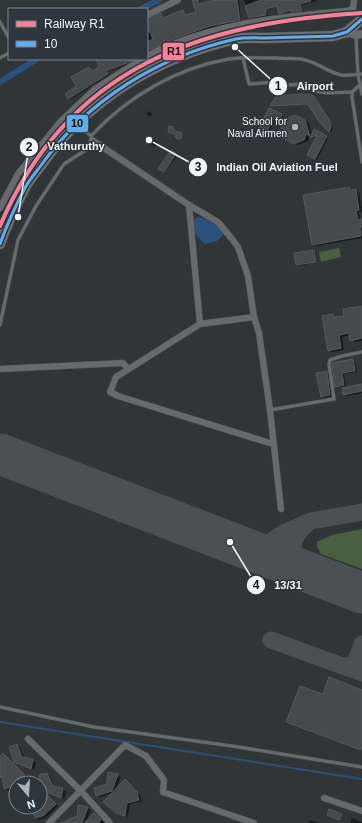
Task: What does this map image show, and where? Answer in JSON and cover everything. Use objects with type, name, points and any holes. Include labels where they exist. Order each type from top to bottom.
[{"type":"main road","points":[[0,244],[7,224],[27,185],[51,152],[76,123],[107,98],[135,79],[166,62],[191,52],[238,39],[355,34],[362,19]]},
{"type":"street","points":[[148,15],[178,0]]},
{"type":"street","points":[[148,56],[206,32],[269,19],[346,11],[353,8],[354,0]]},
{"type":"street","points":[[0,208],[18,174],[61,121],[95,89],[140,60]]},
{"type":"street","points":[[91,138],[189,205],[218,222],[235,243],[248,276],[254,317],[259,334],[270,410],[281,509]]},
{"type":"street","points":[[189,205],[200,324]]},
{"type":"street","points":[[254,317],[200,324],[116,377],[110,392],[118,396],[273,444]]},
{"type":"street","points":[[0,369],[123,363],[128,369]]},
{"type":"street","points":[[28,739],[81,791],[110,823]]},
{"type":"street","points":[[49,823],[125,745],[146,756],[164,780],[163,792],[238,820],[254,823]]},
{"type":"street","points":[[324,798],[362,811]]},
{"type":"lane","points":[[0,22],[8,36]]},
{"type":"lane","points":[[355,34],[358,74],[362,94]]},
{"type":"lane","points":[[243,58],[248,84],[276,82],[286,85],[304,84],[315,91],[322,92],[352,92],[360,85]]},
{"type":"lane","points":[[91,138],[103,123],[116,112],[142,93],[168,78],[229,59],[301,59],[312,61],[341,75],[362,74]]},
{"type":"lane","points":[[352,92],[362,162]]},
{"type":"lane","points":[[0,325],[18,240],[36,206],[64,164],[92,146],[91,138],[76,123]]},
{"type":"lane","points":[[270,410],[334,399],[329,364],[330,360],[362,352]]},
{"type":"lane","points":[[0,708],[94,727],[232,746],[362,767]]},
{"type":"green space","points":[[339,248],[341,257],[321,262],[319,252]]},
{"type":"green space","points":[[362,529],[362,569],[321,554],[317,547],[317,542],[332,535]]},
{"type":"water","points":[[198,217],[213,223],[224,234],[217,241],[205,244],[195,234],[192,228],[191,221]]},
{"type":"building","points":[[192,0],[198,0],[199,4],[213,0],[237,0],[240,20],[210,26],[148,51],[148,42],[153,39],[148,30],[148,19],[161,13],[163,18],[183,10],[185,15],[196,12]]},
{"type":"building","points":[[261,0],[311,1],[300,4],[302,11],[291,12],[291,10],[279,14],[277,6],[266,9],[266,15],[249,18],[245,6]]},
{"type":"building","points":[[96,60],[132,60],[106,71],[108,74],[68,99],[65,94],[76,86],[71,77],[89,67],[92,71],[99,67]]},
{"type":"building","points":[[310,94],[314,96],[331,123],[329,132],[319,122],[309,106],[306,104],[270,106],[277,96]]},
{"type":"building","points":[[269,108],[282,114],[279,120],[274,118],[265,135],[257,131]]},
{"type":"building","points":[[295,115],[305,120],[310,136],[306,134],[304,140],[294,144],[285,139],[281,128],[284,122],[280,121]]},
{"type":"building","points":[[169,126],[172,126],[175,131],[182,133],[181,139],[177,139],[174,134],[168,132]]},
{"type":"building","points":[[314,129],[327,136],[315,159],[307,155],[317,135],[310,138]]},
{"type":"building","points":[[171,150],[176,154],[164,172],[158,169]]},
{"type":"building","points":[[349,187],[350,190],[356,189],[359,210],[356,211],[358,220],[362,219],[362,227],[360,227],[361,236],[312,245],[303,195]]},
{"type":"building","points":[[314,250],[316,262],[296,265],[294,253]]},
{"type":"building","points":[[362,306],[362,338],[350,341],[349,333],[339,335],[341,348],[328,351],[322,316],[333,314],[334,317],[344,316],[343,309]]},
{"type":"building","points":[[353,359],[355,371],[342,373],[344,385],[335,387],[332,363]]},
{"type":"building","points":[[327,371],[330,395],[321,397],[316,373]]},
{"type":"building","points":[[362,384],[362,391],[343,395],[342,388]]},
{"type":"building","points":[[329,677],[362,690],[361,750],[286,722],[300,686],[323,694]]},
{"type":"building","points":[[17,744],[22,757],[33,759],[31,769],[14,762],[9,747]]},
{"type":"building","points":[[3,753],[25,775],[8,775],[8,788],[4,789],[2,777],[0,777],[0,757]]},
{"type":"building","points":[[108,772],[118,774],[112,791],[96,796],[94,788],[107,784]]},
{"type":"building","points":[[48,775],[53,786],[63,788],[61,798],[48,793]]},
{"type":"building","points":[[125,779],[137,792],[139,800],[127,803],[125,816],[116,813],[103,802]]},
{"type":"building","points":[[48,796],[56,804],[48,811]]},
{"type":"building","points":[[78,805],[88,807],[82,823],[61,823],[77,816]]},
{"type":"building","points":[[329,809],[342,814],[339,820],[327,815]]},
{"type":"building","points":[[94,813],[101,820],[98,823],[84,823]]},
{"type":"building","points":[[34,815],[44,815],[43,816],[35,818]]},
{"type":"waterway","points":[[143,8],[159,0]]},
{"type":"waterway","points":[[0,82],[35,60]]},
{"type":"waterway","points":[[0,722],[362,779]]},
{"type":"taxiway","points":[[230,542],[260,547],[285,532],[311,521],[362,512]]},
{"type":"taxiway","points":[[307,524],[297,535],[293,549],[299,562],[317,575]]},
{"type":"taxiway","points":[[271,640],[362,673]]},
{"type":"taxiway","points":[[343,666],[351,665],[356,660],[362,644]]},
{"type":"runway","points":[[0,454],[362,593]]},
{"type":"rail line","name":"R1","points":[[0,226],[28,171],[63,127],[102,91],[146,63],[195,43],[247,28],[303,18],[362,13]]},
{"type":"transit line","name":"10","points":[[0,244],[26,186],[60,141],[103,101],[127,84],[153,69],[207,47],[244,38],[333,36],[347,32],[362,19]]},
{"type":"place","name":"Airport","points":[[235,47]]},
{"type":"place","name":"School for Naval Airmen","points":[[295,127]]},
{"type":"place","name":"Indian Oil Aviation Fuel","points":[[149,140]]},
{"type":"place","name":"Vathuruthy","points":[[18,217]]},
{"type":"place","name":"13/31","points":[[230,542]]}]
